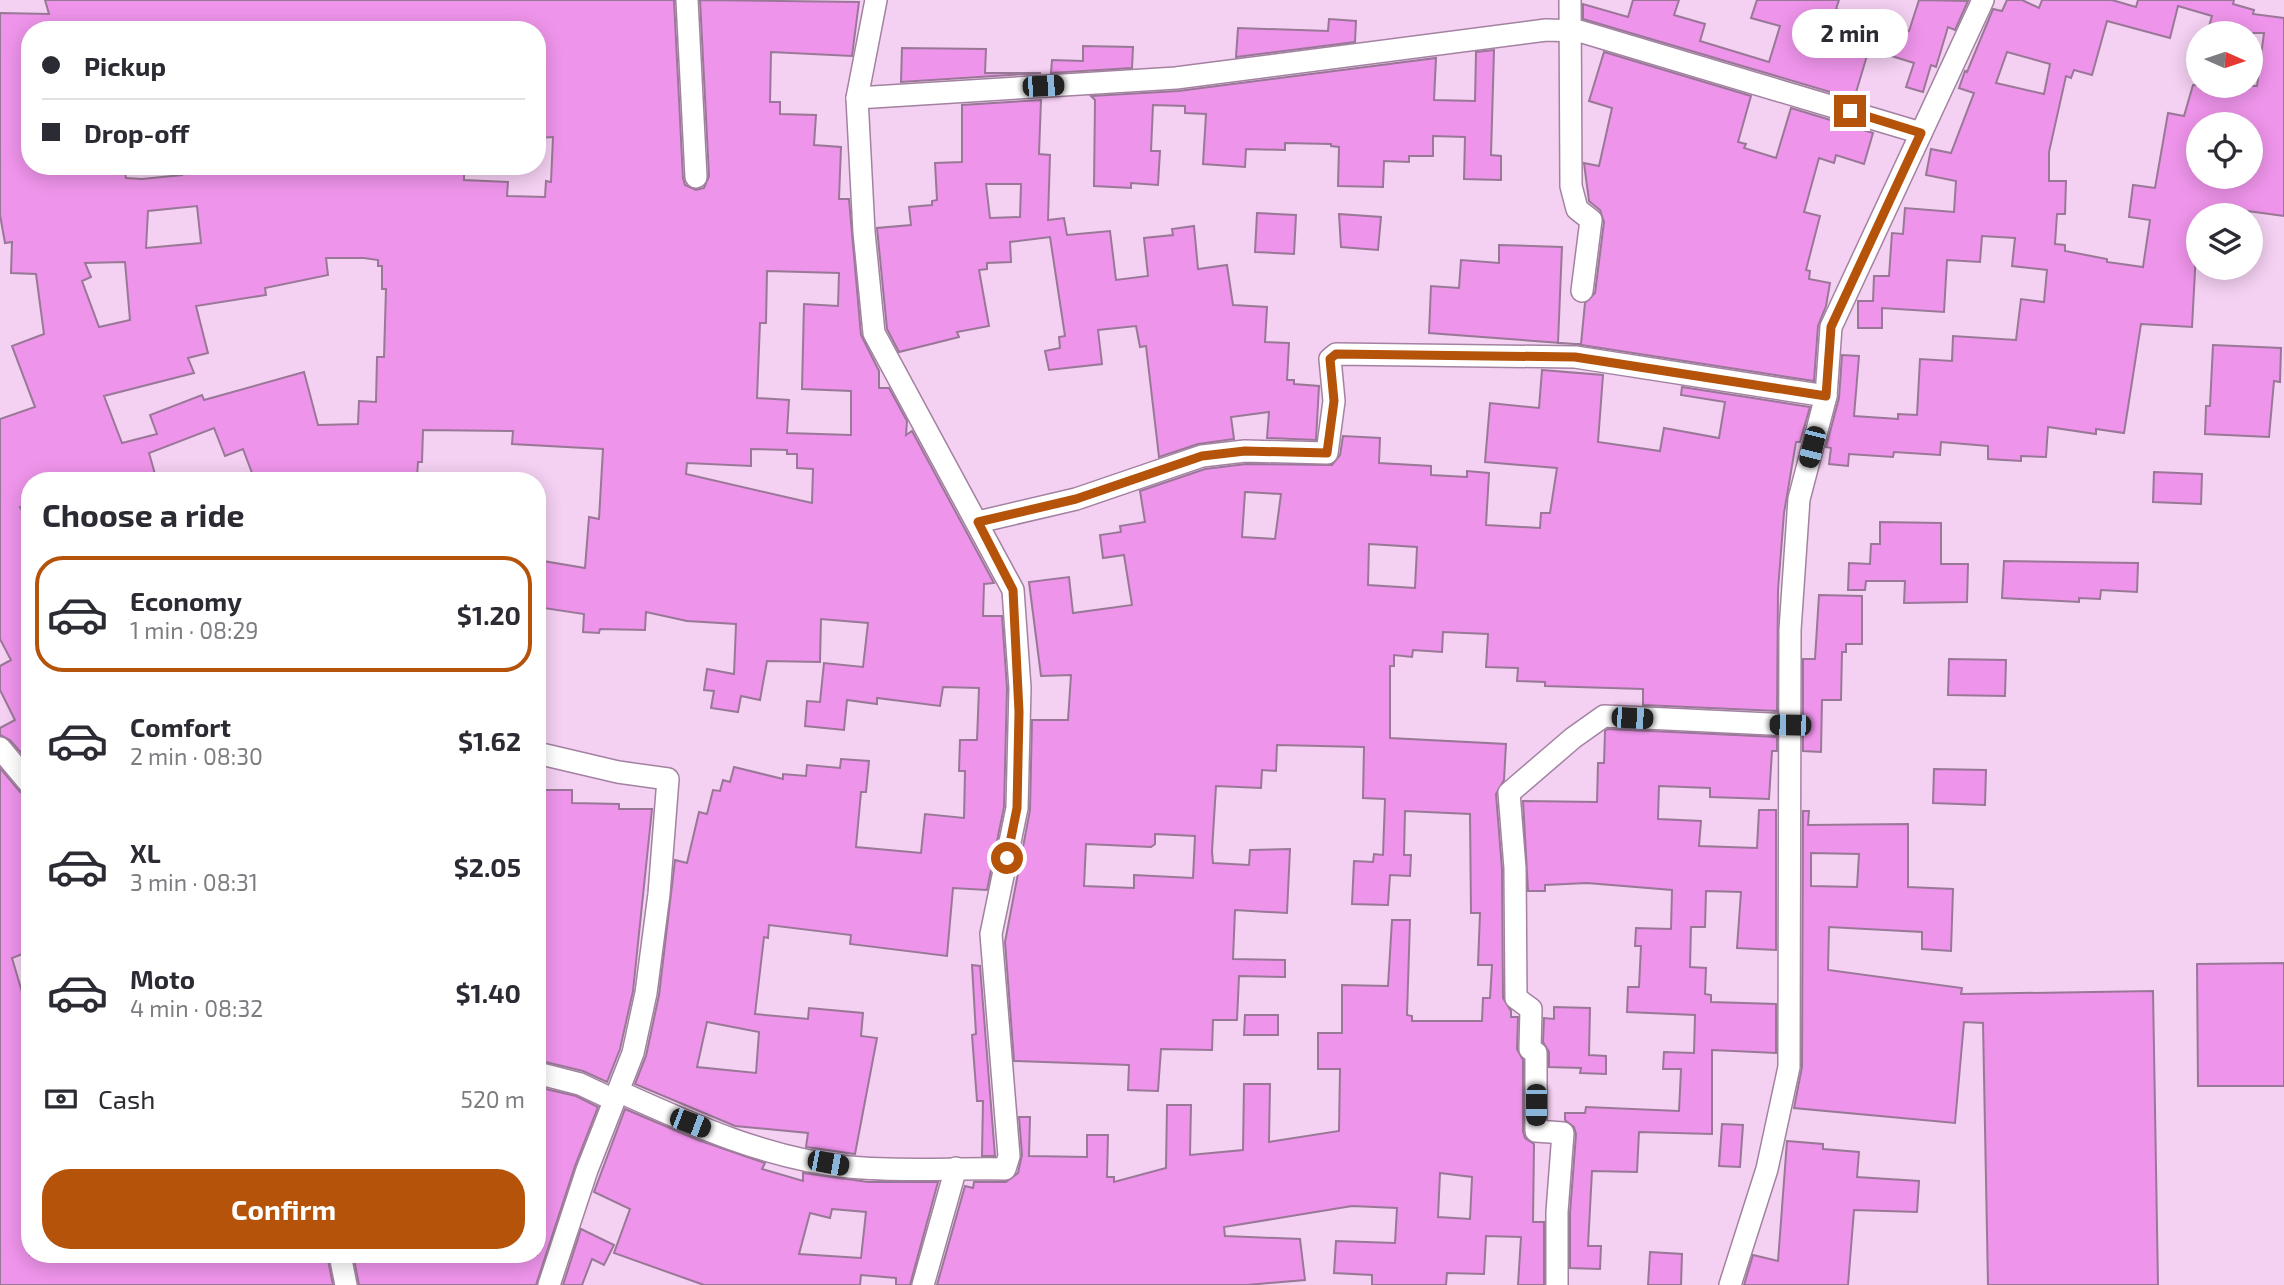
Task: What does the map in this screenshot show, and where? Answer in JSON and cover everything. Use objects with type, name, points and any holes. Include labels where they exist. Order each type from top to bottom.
[{"type":"street","points":[[687,0],[696,177]]},
{"type":"street","points":[[546,1075],[617,1096],[772,1152],[849,1167],[1005,1169],[1009,1156],[991,934],[1017,808],[1020,688],[1013,590],[874,334],[864,232],[857,98],[876,0]]},
{"type":"street","points":[[1570,0],[1571,186],[1577,209],[1591,220],[1582,292]]},
{"type":"street","points":[[1730,1285],[1767,1169],[1789,1067],[1790,629],[1799,499],[1826,396],[1831,327],[1983,0]]},
{"type":"street","points":[[857,98],[1176,78],[1546,30],[1572,30],[1921,133]]},
{"type":"street","points":[[978,522],[1076,499],[1202,456],[1245,451],[1327,453],[1334,401],[1330,359],[1336,354],[1575,357],[1826,396]]},
{"type":"street","points":[[1557,1285],[1557,1212],[1563,1133],[1536,1131],[1536,1053],[1530,1049],[1531,1009],[1516,998],[1515,868],[1509,793],[1573,738],[1604,716],[1790,725]]},
{"type":"street","points":[[0,747],[21,773]]},
{"type":"street","points":[[546,756],[618,772],[668,779],[659,894],[646,993],[633,1054],[548,1285]]},
{"type":"street","points":[[923,1285],[956,1168]]},
{"type":"street","points":[[342,1263],[346,1285]]},
{"type":"building","points":[[45,0],[674,0],[683,178],[685,185],[696,190],[704,188],[709,176],[700,0],[859,2],[852,56],[771,52],[770,102],[780,102],[780,114],[816,115],[814,145],[841,147],[839,199],[849,199],[861,335],[879,371],[879,388],[889,388],[907,421],[906,435],[912,431],[994,583],[984,584],[983,616],[1002,616],[1007,688],[1004,807],[987,890],[953,888],[947,956],[850,944],[851,935],[769,925],[768,938],[764,937],[755,1014],[808,1019],[809,1008],[863,1013],[861,1036],[877,1038],[855,1154],[806,1147],[808,1133],[735,1126],[635,1084],[646,1056],[659,995],[675,860],[687,863],[699,812],[707,814],[713,790],[720,791],[723,780],[730,782],[734,767],[783,779],[783,774],[806,776],[807,765],[840,768],[841,759],[869,761],[866,792],[861,792],[856,847],[921,853],[925,814],[964,818],[965,771],[959,771],[960,740],[977,740],[979,688],[943,687],[940,706],[877,698],[877,704],[847,700],[844,730],[805,726],[807,701],[820,702],[824,663],[863,667],[868,623],[821,619],[820,662],[767,661],[760,700],[741,696],[738,712],[711,708],[714,691],[704,690],[707,669],[734,674],[736,624],[687,621],[646,612],[645,630],[600,629],[599,633],[583,632],[584,614],[546,608],[546,562],[585,568],[589,517],[599,519],[603,449],[512,444],[513,431],[423,430],[422,462],[418,462],[417,472],[252,472],[243,449],[225,456],[214,428],[149,453],[154,472],[21,472],[21,753],[10,740],[0,735],[0,728],[15,720],[0,690],[0,666],[11,660],[0,639],[0,419],[35,407],[12,346],[44,334],[36,274],[11,273],[12,242],[5,243],[0,215],[0,13],[49,14]],"holes":[[[197,206],[201,243],[146,248],[148,211]],[[326,258],[364,258],[378,260],[378,266],[382,266],[382,289],[386,289],[384,357],[377,357],[376,402],[359,401],[358,424],[318,425],[304,372],[204,400],[202,395],[150,415],[157,434],[122,443],[104,396],[194,373],[188,358],[208,353],[196,306],[266,295],[265,288],[328,275]],[[125,262],[130,320],[99,327],[82,281],[91,277],[85,263]],[[767,271],[839,273],[838,306],[804,304],[802,389],[851,391],[851,435],[787,433],[789,400],[757,398],[760,323],[766,323]],[[751,449],[787,450],[787,454],[797,454],[797,468],[813,469],[812,503],[686,474],[687,463],[751,466]],[[707,1022],[759,1032],[756,1073],[697,1067]]]},
{"type":"building","points":[[1633,0],[1679,0],[1674,15],[1705,24],[1700,41],[1769,62],[1780,26],[1751,18],[1757,0],[1839,0],[1836,9],[1909,31],[1919,0],[1968,1],[1955,30],[1948,27],[1936,67],[1931,65],[1923,92],[1906,87],[1914,63],[1869,49],[1854,99],[1583,19],[1583,4],[1628,17]]},
{"type":"building","points":[[2007,0],[2022,0],[2039,8],[2042,0],[2112,0],[2136,7],[2138,0],[2234,0],[2233,4],[2254,10],[2253,14],[2284,18],[2284,216],[2263,213],[2263,203],[2186,203],[2186,280],[2195,280],[2192,327],[2141,324],[2124,433],[2096,429],[2096,434],[2048,427],[2046,457],[2021,456],[2021,461],[1988,459],[1988,446],[1941,442],[1940,455],[1894,452],[1893,457],[1849,454],[1848,466],[1829,464],[1831,448],[1826,447],[1839,398],[1842,355],[1859,356],[1854,416],[1898,419],[1898,414],[1917,415],[1920,359],[1952,361],[1953,336],[2016,340],[2021,299],[2044,302],[2047,270],[2012,266],[2015,238],[1982,236],[1980,262],[1947,260],[1944,312],[1882,308],[1882,328],[1858,328],[1858,301],[1873,301],[1874,276],[1889,276],[1892,233],[1903,234],[1905,208],[1954,212],[1956,181],[1926,175],[1931,149],[1951,153],[1974,93],[1959,88],[1993,9],[2002,11]],"holes":[[[2178,6],[2212,16],[2211,21],[2263,21],[2263,98],[2189,98],[2184,116],[2168,113],[2155,188],[2133,185],[2129,217],[2150,220],[2143,267],[2107,262],[2107,259],[2065,251],[2065,245],[2055,244],[2057,214],[2065,214],[2066,181],[2049,181],[2049,152],[2066,76],[2071,78],[2074,70],[2092,75],[2107,21],[2170,38]],[[2007,52],[2050,64],[2044,94],[1996,83]]]},
{"type":"building","points":[[1329,19],[1356,21],[1355,42],[1236,57],[1238,28],[1328,31]]},
{"type":"building","points":[[1083,46],[1133,47],[1132,68],[1051,73],[1052,60],[1083,61]]},
{"type":"building","points":[[902,48],[986,49],[985,73],[1041,73],[901,82]]},
{"type":"building","points":[[1494,50],[1491,155],[1501,156],[1501,180],[1464,179],[1465,137],[1433,136],[1433,156],[1409,156],[1409,162],[1384,161],[1383,187],[1338,186],[1339,147],[1331,144],[1285,143],[1285,150],[1246,149],[1245,167],[1203,164],[1206,114],[1185,113],[1185,106],[1153,105],[1151,151],[1160,151],[1158,185],[1131,183],[1131,188],[1094,186],[1095,100],[1091,96],[1178,91],[1436,58],[1434,100],[1475,101],[1476,52]]},
{"type":"building","points":[[1604,52],[1751,96],[1738,142],[1746,144],[1744,148],[1776,158],[1791,108],[1873,133],[1864,164],[1836,155],[1834,163],[1819,158],[1804,212],[1820,216],[1806,270],[1810,271],[1809,279],[1830,283],[1826,306],[1818,326],[1814,381],[1575,344],[1581,344],[1585,303],[1595,293],[1604,222],[1600,210],[1589,201],[1584,163],[1599,166],[1612,108],[1589,101]]},
{"type":"building","points":[[1041,100],[1039,154],[1050,155],[1048,220],[1064,218],[1067,235],[1110,231],[1116,280],[1148,276],[1144,238],[1173,235],[1172,229],[1194,226],[1198,269],[1227,265],[1233,305],[1267,307],[1265,342],[1289,343],[1287,380],[1294,380],[1294,384],[1319,386],[1316,440],[1267,438],[1269,412],[1231,417],[1234,439],[1198,444],[1159,457],[1146,346],[1140,347],[1136,326],[1098,330],[1102,364],[1049,370],[1045,351],[1060,348],[1059,337],[1065,336],[1050,237],[1010,242],[1011,262],[987,263],[987,269],[979,270],[989,326],[957,332],[959,337],[899,352],[887,329],[877,228],[911,225],[909,207],[932,205],[932,201],[937,200],[935,163],[962,162],[962,105]],"holes":[[[986,184],[1021,184],[1020,217],[990,218]]]},
{"type":"building","points":[[1257,213],[1296,215],[1294,254],[1255,252]]},
{"type":"building","points":[[1339,214],[1381,217],[1378,250],[1341,247]]},
{"type":"building","points":[[1499,245],[1562,247],[1558,343],[1429,333],[1431,286],[1459,288],[1461,260],[1499,263]]},
{"type":"building","points":[[2213,345],[2281,348],[2280,382],[2274,381],[2269,437],[2205,434],[2206,406],[2210,406]]},
{"type":"building","points":[[1542,370],[1603,375],[1598,442],[1660,451],[1664,428],[1719,438],[1725,402],[1681,395],[1682,387],[1810,407],[1800,442],[1796,442],[1784,513],[1778,590],[1777,711],[1643,705],[1643,689],[1545,686],[1545,682],[1517,681],[1518,668],[1486,667],[1488,634],[1443,632],[1442,652],[1413,650],[1412,657],[1394,655],[1394,666],[1390,666],[1390,738],[1506,744],[1504,780],[1496,794],[1502,869],[1503,998],[1511,1011],[1511,1017],[1518,1017],[1517,1049],[1523,1060],[1523,1131],[1525,1138],[1534,1144],[1533,1222],[1544,1222],[1544,1285],[1518,1285],[1521,1237],[1486,1236],[1484,1274],[1447,1273],[1446,1285],[1372,1285],[1372,1275],[1334,1273],[1336,1241],[1395,1243],[1397,1208],[1352,1206],[1224,1227],[1225,1236],[1300,1239],[1305,1280],[1247,1285],[937,1285],[965,1186],[973,1188],[974,1182],[1006,1182],[1018,1173],[1022,1155],[1019,1117],[1030,1117],[1029,1156],[1087,1157],[1087,1135],[1108,1135],[1107,1177],[1114,1177],[1114,1182],[1166,1168],[1167,1105],[1191,1105],[1190,1155],[1243,1150],[1244,1084],[1270,1084],[1269,1142],[1339,1131],[1340,1069],[1318,1069],[1318,1033],[1342,1033],[1342,985],[1388,986],[1392,920],[1410,920],[1407,1015],[1412,1016],[1412,1021],[1482,1021],[1483,998],[1490,998],[1492,965],[1478,965],[1480,913],[1471,913],[1470,814],[1405,811],[1404,855],[1411,855],[1410,876],[1390,875],[1388,905],[1352,904],[1354,861],[1373,862],[1374,854],[1383,855],[1385,799],[1363,798],[1364,747],[1277,745],[1276,771],[1262,770],[1261,788],[1216,786],[1212,851],[1213,863],[1249,865],[1250,850],[1290,849],[1287,913],[1235,910],[1233,959],[1285,960],[1285,977],[1239,976],[1237,1020],[1213,1020],[1212,1050],[1161,1049],[1158,1091],[1128,1090],[1129,1065],[1014,1061],[1005,942],[1030,810],[1032,720],[1068,720],[1071,675],[1041,676],[1029,582],[1069,577],[1073,613],[1132,605],[1124,555],[1103,558],[1100,535],[1121,532],[1120,526],[1145,522],[1140,491],[1205,469],[1246,464],[1332,465],[1340,455],[1343,436],[1380,438],[1379,463],[1431,466],[1431,475],[1467,477],[1467,471],[1489,473],[1486,525],[1540,528],[1541,513],[1550,513],[1557,468],[1485,462],[1490,403],[1539,408]],"holes":[[[1245,492],[1281,494],[1275,539],[1242,537]],[[1369,544],[1417,547],[1415,588],[1368,585]],[[1155,834],[1195,836],[1193,878],[1134,875],[1134,888],[1084,886],[1086,844],[1151,847],[1155,844]],[[1440,1173],[1472,1177],[1470,1219],[1438,1217]]]},
{"type":"building","points":[[2154,472],[2202,474],[2201,504],[2153,502]]},
{"type":"building","points":[[1880,522],[1941,523],[1941,564],[1968,564],[1967,602],[1904,603],[1905,581],[1866,581],[1865,590],[1848,590],[1849,563],[1870,564],[1871,544],[1880,544]]},
{"type":"building","points":[[2004,561],[2138,563],[2137,592],[2101,590],[2100,599],[2079,598],[2079,602],[2002,598]]},
{"type":"building","points":[[1819,595],[1862,596],[1862,644],[1846,644],[1846,652],[1842,652],[1841,700],[1822,700],[1821,752],[1803,751],[1803,659],[1815,659]]},
{"type":"building","points":[[1949,659],[2006,660],[2005,696],[1948,695]]},
{"type":"building","points":[[1608,729],[1777,737],[1777,751],[1772,751],[1769,799],[1710,797],[1710,788],[1659,786],[1658,819],[1701,821],[1699,846],[1757,848],[1759,810],[1776,810],[1776,950],[1737,948],[1741,892],[1706,891],[1705,927],[1691,927],[1690,967],[1706,968],[1705,994],[1711,995],[1711,1002],[1776,1004],[1776,1053],[1712,1050],[1712,1134],[1639,1132],[1637,1172],[1592,1171],[1588,1246],[1601,1246],[1600,1269],[1570,1268],[1570,1213],[1576,1134],[1574,1127],[1565,1120],[1565,1113],[1585,1113],[1586,1107],[1679,1111],[1681,1069],[1663,1069],[1664,1052],[1694,1053],[1695,1015],[1627,1012],[1628,987],[1639,987],[1641,946],[1635,946],[1636,928],[1671,929],[1672,890],[1587,883],[1545,885],[1545,891],[1528,891],[1523,801],[1597,802],[1598,763],[1604,763],[1605,731]]},
{"type":"building","points":[[0,768],[21,792],[21,954],[12,958],[21,988],[21,1263],[329,1263],[333,1285],[0,1285]]},
{"type":"building","points":[[1934,769],[1986,770],[1985,805],[1933,803]]},
{"type":"building","points":[[546,790],[572,790],[572,803],[619,804],[619,809],[652,809],[633,991],[620,1049],[607,1082],[583,1071],[546,1062]]},
{"type":"building","points":[[1803,811],[1809,811],[1808,825],[1908,824],[1908,887],[1953,889],[1951,951],[1922,949],[1922,932],[1829,927],[1828,970],[1962,988],[1961,994],[2153,991],[2158,1285],[1988,1285],[1983,1023],[1964,1022],[1955,1123],[1794,1108],[1802,1067]],"holes":[[[1811,853],[1859,854],[1857,887],[1811,886]]]},
{"type":"building","points":[[2284,963],[2284,1086],[2198,1086],[2197,964]]},
{"type":"building","points":[[972,965],[980,966],[995,1156],[982,1156],[983,1101],[977,1101],[972,1035],[976,1034]]},
{"type":"building","points":[[1554,1007],[1590,1008],[1589,1055],[1606,1056],[1606,1074],[1580,1073],[1581,1068],[1549,1067],[1549,1052],[1543,1042],[1544,1018],[1554,1019]]},
{"type":"building","points":[[1245,1015],[1278,1015],[1278,1035],[1244,1035]]},
{"type":"building","points":[[546,1089],[576,1096],[598,1107],[546,1254]]},
{"type":"building","points":[[625,1109],[698,1140],[765,1163],[762,1169],[803,1181],[803,1173],[868,1182],[938,1182],[910,1285],[896,1285],[896,1278],[861,1275],[860,1285],[704,1285],[614,1253],[630,1209],[594,1192]],"holes":[[[832,1209],[866,1212],[861,1258],[799,1254],[810,1213],[830,1218]]]},
{"type":"building","points":[[1722,1124],[1743,1125],[1740,1167],[1719,1166]]},
{"type":"building","points":[[1787,1141],[1823,1144],[1823,1149],[1859,1152],[1857,1177],[1919,1181],[1917,1212],[1854,1210],[1848,1285],[1744,1285],[1753,1255],[1778,1261]]},
{"type":"building","points":[[581,1229],[614,1245],[604,1265],[592,1259],[582,1285],[563,1285]]},
{"type":"building","points":[[1650,1252],[1682,1254],[1681,1285],[1648,1285]]},
{"type":"building","points":[[355,1263],[543,1263],[536,1285],[359,1285]]},
{"type":"route","points":[[1007,858],[1017,808],[1020,688],[1013,590],[978,522],[1076,499],[1202,456],[1245,451],[1327,453],[1334,401],[1330,359],[1336,354],[1575,357],[1826,396],[1831,327],[1921,133],[1850,111]]}]
